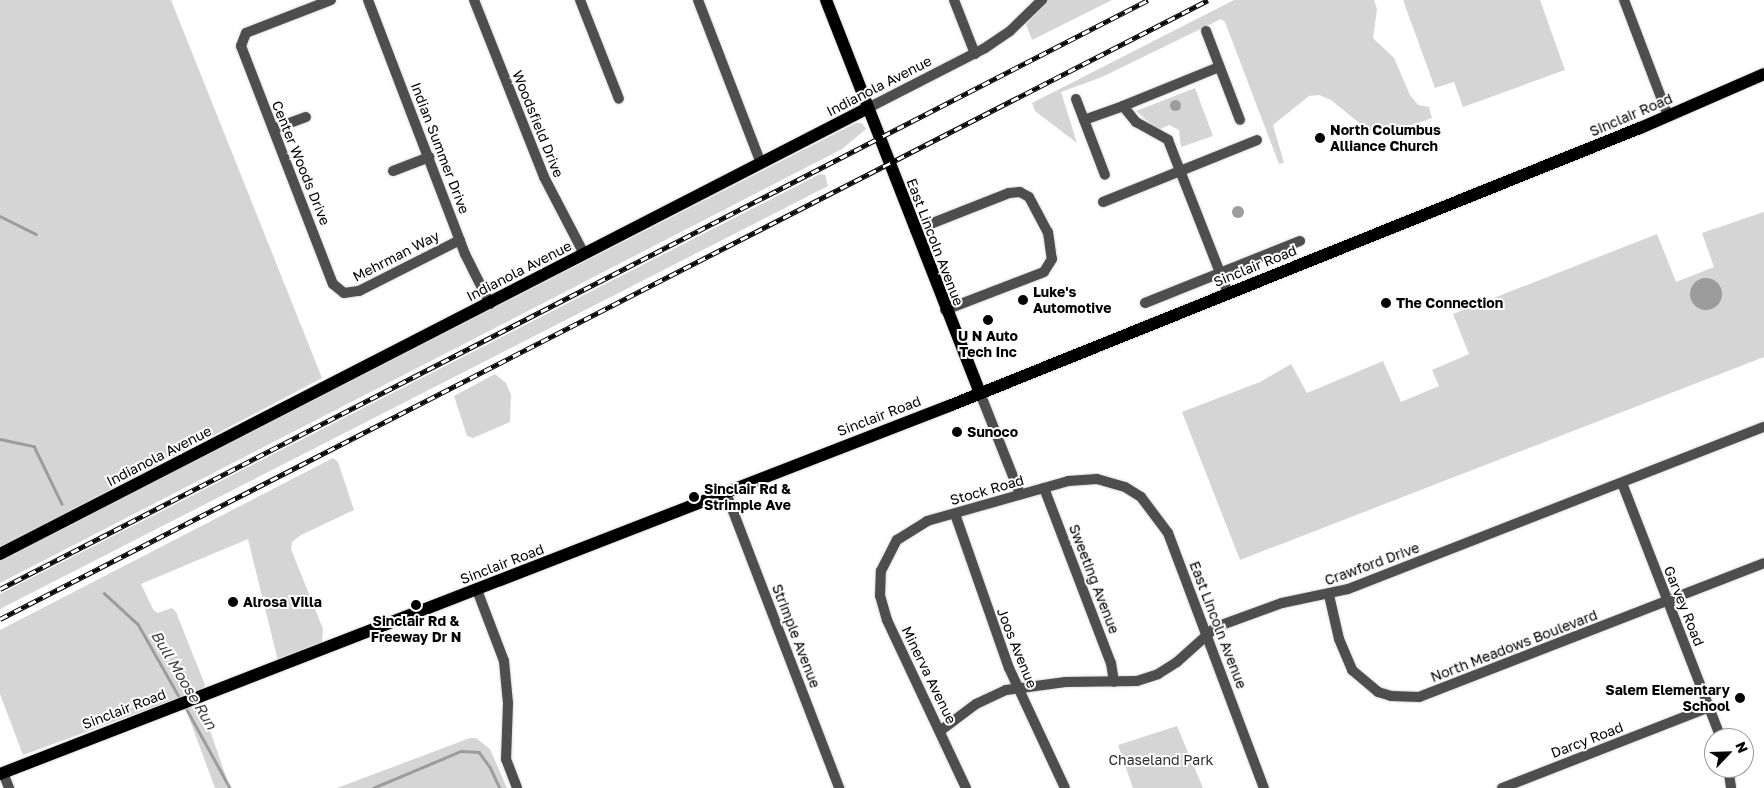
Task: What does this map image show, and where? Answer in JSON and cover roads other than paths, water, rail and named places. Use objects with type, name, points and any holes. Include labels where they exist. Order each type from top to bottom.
[{"type":"main road","name":"East Lincoln Avenue","points":[[826,0],[980,393]]},
{"type":"main road","name":"Sinclair Road","points":[[1,773],[477,590],[980,393],[1668,116],[1764,74]]},
{"type":"main road","name":"Indianola Avenue","points":[[0,554],[490,304],[868,108]]},
{"type":"street","name":"Center Woods Drive","points":[[330,0],[254,30],[241,39],[242,53],[333,284],[344,292]]},
{"type":"street","name":"Indian Summer Drive","points":[[368,0],[460,240],[490,304]]},
{"type":"street","name":"Woodsfield Drive","points":[[474,0],[544,177],[584,254]]},
{"type":"street","points":[[580,0],[619,99]]},
{"type":"street","points":[[698,0],[760,163]]},
{"type":"street","points":[[954,0],[975,54]]},
{"type":"street","name":"Indianola Avenue","points":[[868,108],[975,54],[1010,31],[1042,0]]},
{"type":"street","points":[[1624,0],[1668,116]]},
{"type":"street","points":[[1206,31],[1240,120]]},
{"type":"street","points":[[1084,120],[1219,67]]},
{"type":"street","points":[[1076,99],[1105,175]]},
{"type":"street","points":[[1123,106],[1136,122],[1168,140],[1228,293]]},
{"type":"street","points":[[273,129],[306,117]]},
{"type":"street","points":[[1103,202],[1257,140]]},
{"type":"street","points":[[393,171],[429,157]]},
{"type":"street","points":[[915,230],[1015,192],[1029,197],[1043,222],[1052,250],[1052,259],[1044,272],[946,310]]},
{"type":"street","name":"Mehrman Way","points":[[344,292],[359,291],[460,240]]},
{"type":"street","points":[[1145,303],[1300,241]]},
{"type":"street","name":"East Lincoln Avenue","points":[[980,393],[1020,494]]},
{"type":"street","name":"Crawford Drive","points":[[940,731],[976,704],[1018,688],[1065,682],[1137,681],[1158,674],[1177,662],[1216,627],[1256,612],[1328,595],[1764,427]]},
{"type":"street","name":"Stock Road","points":[[881,572],[898,540],[927,521],[1068,481],[1097,479],[1125,486]]},
{"type":"street","name":"Garvey Road","points":[[1622,483],[1717,728]]},
{"type":"street","name":"East Lincoln Avenue","points":[[1125,486],[1141,497],[1168,533],[1264,788]]},
{"type":"street","name":"Sweeting Avenue","points":[[1044,488],[1111,663],[1114,682]]},
{"type":"street","name":"Strimple Avenue","points":[[726,493],[840,788]]},
{"type":"street","name":"Joos Avenue","points":[[955,514],[984,603],[1018,688],[1066,788]]},
{"type":"street","name":"North Meadows Boulevard","points":[[1328,595],[1339,639],[1352,670],[1378,692],[1405,698],[1432,693],[1764,563]]},
{"type":"street","name":"Minerva Avenue","points":[[881,572],[880,596],[887,620],[966,788]]},
{"type":"street","points":[[477,590],[504,661],[508,703],[506,759],[517,788]]},
{"type":"street","name":"Darcy Road","points":[[1502,788],[1710,707]]},
{"type":"street","points":[[1,773],[9,788]]},
{"type":"waterway","points":[[0,216],[36,234]]},
{"type":"waterway","points":[[0,439],[34,446],[62,504]]},
{"type":"waterway","name":"Bull Moose Run","points":[[104,593],[138,624],[181,700]]},
{"type":"waterway","name":"Bull Moose Run","points":[[185,706],[230,788]]},
{"type":"waterway","name":"Bull Moose Run","points":[[373,788],[461,751],[479,752],[490,767],[500,788]]},
{"type":"railway","points":[[0,589],[1148,0]]},
{"type":"railway","points":[[0,619],[1208,0]]},
{"type":"place","name":"North Columbus Alliance Church","points":[[1320,138]]},
{"type":"place","name":"Luke's Automotive","points":[[1023,300]]},
{"type":"place","name":"The Connection","points":[[1386,303]]},
{"type":"place","name":"U N Auto Tech Inc","points":[[988,320]]},
{"type":"place","name":"Sunoco","points":[[957,432]]},
{"type":"place","name":"Sinclair Rd & Strimple Ave","points":[[694,497]]},
{"type":"place","name":"Alrosa Villa","points":[[233,602]]},
{"type":"place","name":"Sinclair Rd & Freeway Dr N","points":[[416,605]]},
{"type":"place","name":"Salem Elementary School","points":[[1740,698]]},
{"type":"park label","name":"Chaseland Park","points":[[1161,760]]}]
